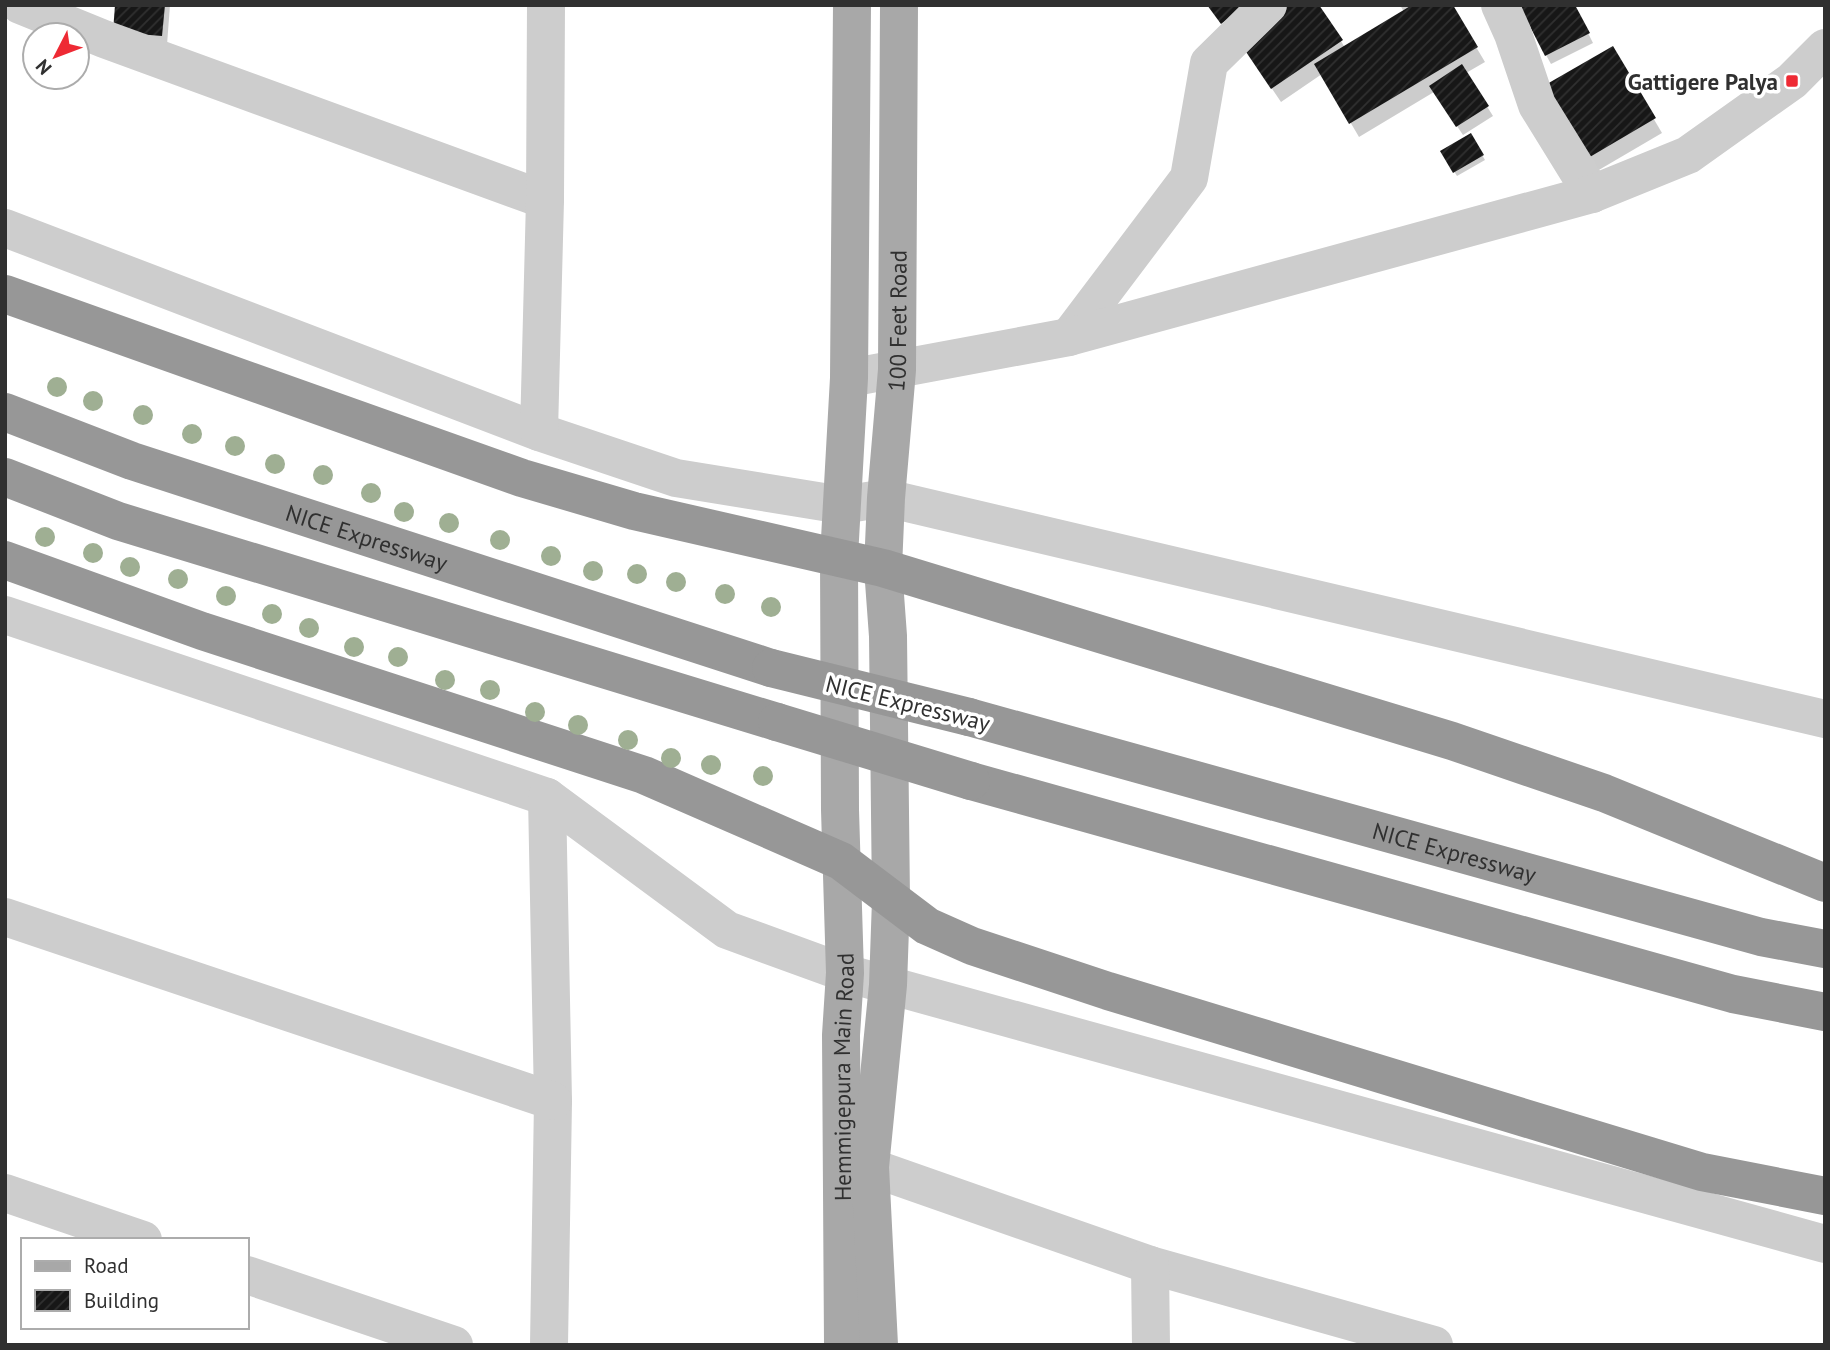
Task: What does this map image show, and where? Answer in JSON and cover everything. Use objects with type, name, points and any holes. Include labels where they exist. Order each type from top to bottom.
[{"type":"highway","points":[[5,294],[522,478],[634,511],[883,568],[1451,741],[1604,793],[1825,883]]},
{"type":"highway","name":"NICE Expressway","points":[[5,412],[132,461],[771,668],[969,717],[1762,937],[1825,949]]},
{"type":"highway","points":[[5,477],[118,521],[971,781],[1733,995],[1825,1012]]},
{"type":"highway","points":[[5,560],[202,631],[644,775],[841,861],[927,926],[972,947],[1702,1172],[1825,1196]]},
{"type":"main road","name":"100 Feet Road","points":[[840,810],[839,557],[849,378],[852,5]]},
{"type":"main road","name":"100 Feet Road","points":[[890,824],[888,636],[883,568],[897,370],[899,5]]},
{"type":"main road","name":"Hemmigepura Main Road","points":[[840,810],[845,973],[841,1035],[843,1345]]},
{"type":"main road","name":"Hemmigepura Main Road","points":[[879,1345],[870,1167],[888,985],[890,824]]},
{"type":"street","points":[[20,5],[103,39],[545,200]]},
{"type":"street","points":[[539,432],[545,200],[546,5]]},
{"type":"street","points":[[1069,337],[1189,178],[1209,63],[1268,5]]},
{"type":"street","points":[[1500,5],[1513,34],[1537,105],[1592,194]]},
{"type":"street","points":[[849,378],[1069,337],[1592,194],[1688,155],[1792,81],[1825,48]]},
{"type":"street","points":[[5,228],[539,432],[676,478],[842,505],[886,498],[1825,719]]},
{"type":"street","points":[[5,615],[547,797],[727,930],[845,973],[1825,1244]]},
{"type":"street","points":[[547,797],[553,1101],[549,1345]]},
{"type":"street","points":[[5,918],[553,1101]]},
{"type":"street","points":[[870,1167],[1150,1265],[1312,1328],[1434,1345]]},
{"type":"street","points":[[5,1193],[137,1238]]},
{"type":"street","points":[[1150,1265],[1150,1345]]},
{"type":"street","points":[[248,1275],[454,1345]]},
{"type":"building","points":[[115,5],[165,5],[162,36],[113,32]]},
{"type":"building","points":[[1207,5],[1247,5],[1221,24]]},
{"type":"building","points":[[1289,5],[1319,5],[1343,40],[1271,89],[1238,40]]},
{"type":"building","points":[[1412,5],[1453,5],[1478,47],[1349,124],[1314,64]]},
{"type":"building","points":[[1519,5],[1575,5],[1590,33],[1545,56]]},
{"type":"building","points":[[1613,46],[1656,118],[1583,161],[1540,88]]},
{"type":"building","points":[[1462,64],[1489,106],[1456,127],[1429,86]]},
{"type":"building","points":[[1471,133],[1484,155],[1453,173],[1440,151]]},
{"type":"place","name":"Gattigere Palya","points":[[1792,81]]}]
